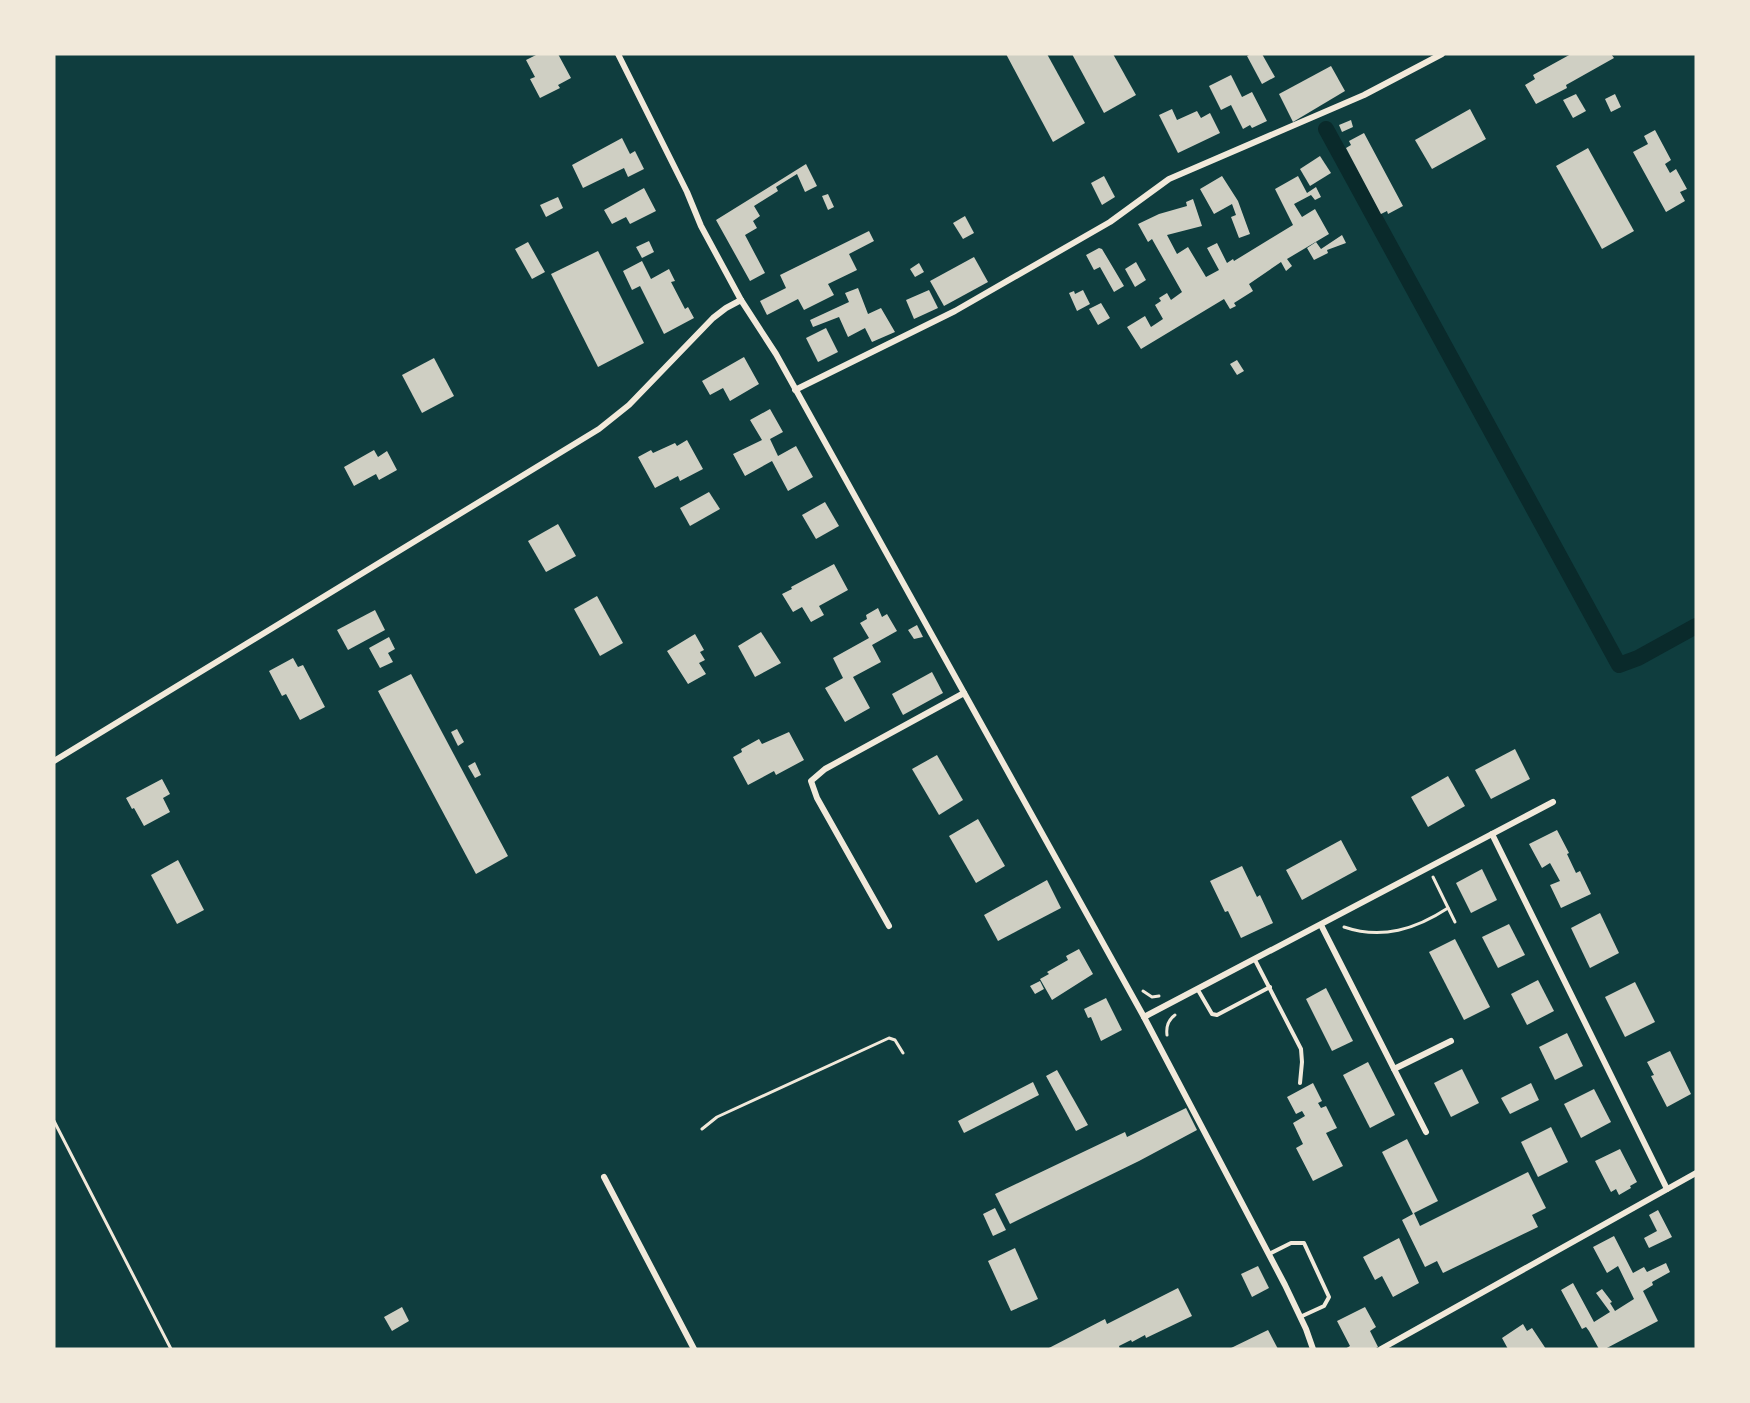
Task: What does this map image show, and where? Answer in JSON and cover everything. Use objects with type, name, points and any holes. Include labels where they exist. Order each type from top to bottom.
[{"type":"street","points":[[618,54],[687,192],[701,226],[741,300],[776,354],[1144,1017],[1269,1254],[1313,1349]]},
{"type":"street","points":[[795,390],[955,310],[1110,222],[1169,179],[1364,94],[1442,54]]},
{"type":"street","points":[[54,761],[599,429],[629,405],[713,318],[741,300]]},
{"type":"street","points":[[890,926],[817,798],[811,781],[825,769],[963,693]]},
{"type":"street","points":[[1144,1017],[1553,802]]},
{"type":"street","points":[[1492,834],[1667,1189]]},
{"type":"street","points":[[1321,925],[1426,1132]]},
{"type":"street","points":[[1394,1069],[1451,1041]]},
{"type":"street","points":[[1381,1349],[1696,1173]]},
{"type":"street","points":[[604,1177],[694,1349]]},
{"type":"lane","points":[[1255,960],[1301,1049],[1300,1083]]},
{"type":"lane","points":[[1198,990],[1212,1014],[1217,1015],[1270,987]]},
{"type":"lane","points":[[1269,1254],[1291,1243],[1304,1243],[1329,1297],[1324,1306],[1300,1317]]},
{"type":"path","points":[[1434,877],[1455,922]]},
{"type":"path","points":[[1344,927],[1367,933],[1401,931],[1422,924],[1448,908]]},
{"type":"path","points":[[1167,1037],[1166,1029],[1169,1022],[1179,1013]]},
{"type":"path","points":[[702,1130],[717,1117],[889,1038],[895,1040],[903,1053]]},
{"type":"path","points":[[54,1121],[171,1349]]},
{"type":"building","points":[[538,54],[558,54],[571,78],[558,85],[560,88],[540,98],[530,79],[535,77],[526,60]]},
{"type":"building","points":[[1006,54],[1047,54],[1085,123],[1053,142]]},
{"type":"building","points":[[1072,54],[1113,54],[1136,95],[1104,113]]},
{"type":"building","points":[[1262,54],[1275,77],[1262,84],[1247,56]]},
{"type":"building","points":[[1571,54],[1611,54],[1614,58],[1566,85],[1567,88],[1536,104],[1525,85],[1535,79],[1533,75]]},
{"type":"building","points":[[1331,66],[1345,91],[1293,122],[1279,94]]},
{"type":"building","points":[[1231,75],[1242,97],[1252,92],[1267,121],[1252,128],[1250,125],[1243,129],[1231,105],[1221,110],[1209,86]]},
{"type":"building","points":[[1576,94],[1586,111],[1573,118],[1563,100]]},
{"type":"building","points":[[1615,94],[1621,107],[1611,112],[1605,99]]},
{"type":"building","points":[[1172,109],[1177,120],[1197,111],[1201,118],[1210,113],[1220,133],[1178,153],[1159,115]]},
{"type":"building","points":[[1470,109],[1486,139],[1432,169],[1415,140]]},
{"type":"building","points":[[1351,120],[1353,127],[1342,132],[1339,125]]},
{"type":"building","points":[[1655,130],[1671,160],[1665,164],[1670,173],[1676,169],[1687,189],[1680,192],[1685,201],[1666,212],[1633,152],[1648,144],[1644,136]]},
{"type":"building","points":[[1364,133],[1403,206],[1388,214],[1387,211],[1381,214],[1346,148],[1351,145],[1349,141]]},
{"type":"building","points":[[622,138],[630,154],[635,151],[644,169],[628,177],[624,168],[583,188],[572,165]]},
{"type":"building","points":[[1588,148],[1634,231],[1602,249],[1556,166]]},
{"type":"building","points":[[1320,156],[1331,173],[1310,186],[1300,169]]},
{"type":"building","points":[[806,164],[817,186],[805,192],[797,174],[776,187],[778,191],[754,206],[760,216],[753,221],[757,228],[745,235],[765,273],[750,281],[716,220]]},
{"type":"building","points":[[1104,176],[1115,197],[1102,205],[1091,183]]},
{"type":"building","points":[[1222,176],[1238,201],[1250,234],[1239,238],[1231,217],[1236,215],[1232,204],[1214,214],[1200,189]]},
{"type":"building","points":[[1298,176],[1307,193],[1316,187],[1321,197],[1315,200],[1311,195],[1294,204],[1302,217],[1315,209],[1329,234],[1287,259],[1292,266],[1286,271],[1281,262],[1249,284],[1253,291],[1234,303],[1236,306],[1230,309],[1224,299],[1141,349],[1127,327],[1145,316],[1151,327],[1163,319],[1155,305],[1161,301],[1159,298],[1167,293],[1171,300],[1182,292],[1152,239],[1148,242],[1138,224],[1159,214],[1187,206],[1186,202],[1193,199],[1202,226],[1167,235],[1177,254],[1188,247],[1206,277],[1219,270],[1207,248],[1217,243],[1227,263],[1293,225],[1275,189]]},
{"type":"building","points":[[644,188],[656,211],[630,224],[626,217],[612,224],[604,210]]},
{"type":"building","points":[[828,194],[834,207],[828,210],[822,196]]},
{"type":"building","points":[[558,197],[563,208],[546,217],[540,205]]},
{"type":"building","points":[[965,216],[974,233],[963,239],[953,223]]},
{"type":"building","points":[[869,231],[874,241],[849,254],[857,270],[828,284],[834,295],[804,310],[798,299],[767,315],[760,301],[786,288],[780,275]]},
{"type":"building","points":[[1342,235],[1346,243],[1327,250],[1328,253],[1314,260],[1307,248],[1316,242],[1321,249]]},
{"type":"building","points":[[649,241],[654,252],[642,258],[636,247]]},
{"type":"building","points":[[528,242],[545,272],[532,279],[515,249]]},
{"type":"building","points":[[1099,248],[1102,249],[1124,286],[1114,292],[1100,267],[1094,270],[1086,255]]},
{"type":"building","points":[[598,251],[644,343],[598,367],[551,274]]},
{"type":"building","points":[[974,257],[988,282],[944,306],[930,281]]},
{"type":"building","points":[[642,261],[651,279],[669,269],[675,281],[671,282],[685,309],[688,307],[694,318],[664,334],[640,286],[632,290],[623,271]]},
{"type":"building","points":[[1136,262],[1146,280],[1135,287],[1125,269]]},
{"type":"building","points":[[919,263],[924,272],[915,277],[910,269]]},
{"type":"building","points":[[858,288],[868,314],[881,308],[895,332],[872,342],[865,328],[848,337],[839,317],[813,327],[810,320],[849,302],[845,293]]},
{"type":"building","points":[[929,290],[938,308],[914,319],[906,300]]},
{"type":"building","points":[[1083,290],[1090,304],[1077,311],[1069,293],[1074,291],[1075,294]]},
{"type":"building","points":[[1101,303],[1110,318],[1098,325],[1089,309]]},
{"type":"building","points":[[826,328],[838,352],[818,362],[806,338]]},
{"type":"building","points":[[744,357],[759,384],[730,401],[723,388],[710,395],[702,381]]},
{"type":"building","points":[[434,358],[454,396],[422,413],[402,375]]},
{"type":"building","points":[[1237,360],[1244,371],[1237,375],[1230,364]]},
{"type":"building","points":[[770,409],[783,432],[770,439],[778,456],[796,446],[813,477],[788,491],[772,461],[745,476],[733,454],[762,440],[750,420]]},
{"type":"building","points":[[687,440],[703,469],[680,481],[678,476],[655,488],[638,457],[651,450],[653,453],[675,443],[677,446]]},
{"type":"building","points":[[374,450],[378,457],[387,451],[397,470],[379,480],[376,474],[354,486],[344,467]]},
{"type":"building","points":[[709,492],[720,509],[690,526],[680,508]]},
{"type":"building","points":[[825,502],[839,526],[816,539],[802,515]]},
{"type":"building","points":[[558,524],[576,556],[546,572],[528,541]]},
{"type":"building","points":[[834,564],[848,590],[819,606],[824,615],[811,622],[802,607],[793,612],[782,594]]},
{"type":"building","points":[[597,596],[623,643],[600,656],[574,609]]},
{"type":"building","points":[[878,608],[882,617],[887,614],[897,631],[872,645],[881,662],[853,677],[870,708],[845,722],[825,688],[843,678],[833,658],[869,638],[860,623],[867,619],[866,615]]},
{"type":"building","points":[[375,610],[385,630],[348,650],[337,630]]},
{"type":"building","points":[[917,625],[923,637],[914,639],[908,630]]},
{"type":"building","points":[[761,632],[781,663],[755,677],[738,646]]},
{"type":"building","points":[[695,634],[704,650],[700,652],[705,660],[699,663],[706,674],[688,684],[667,651]]},
{"type":"building","points":[[389,637],[395,649],[388,653],[393,662],[380,668],[369,648]]},
{"type":"building","points":[[293,658],[298,667],[303,665],[325,707],[300,720],[286,694],[282,696],[269,671]]},
{"type":"building","points":[[932,672],[943,693],[903,715],[892,694]]},
{"type":"building","points":[[411,674],[508,856],[476,874],[378,691]]},
{"type":"building","points":[[457,729],[464,742],[458,746],[451,732]]},
{"type":"building","points":[[789,732],[804,760],[776,775],[774,771],[748,785],[733,757],[742,752],[741,749],[759,739],[762,744]]},
{"type":"building","points":[[1515,749],[1530,779],[1491,799],[1475,770]]},
{"type":"building","points":[[937,755],[963,800],[939,815],[912,769]]},
{"type":"building","points":[[475,762],[481,775],[475,778],[468,766]]},
{"type":"building","points":[[1448,776],[1465,806],[1428,827],[1411,797]]},
{"type":"building","points":[[162,779],[170,794],[163,798],[170,812],[144,826],[126,798]]},
{"type":"building","points":[[978,819],[1005,866],[976,883],[949,836]]},
{"type":"building","points":[[1557,830],[1576,873],[1580,871],[1591,894],[1561,908],[1550,885],[1560,881],[1550,863],[1542,868],[1529,844]]},
{"type":"building","points":[[1341,840],[1357,870],[1302,900],[1286,870]]},
{"type":"building","points":[[178,860],[204,910],[177,924],[151,875]]},
{"type":"building","points":[[1242,866],[1257,897],[1260,895],[1273,923],[1241,938],[1210,881]]},
{"type":"building","points":[[1482,869],[1497,900],[1471,913],[1456,883]]},
{"type":"building","points":[[1047,880],[1061,908],[998,941],[984,915]]},
{"type":"building","points":[[1600,913],[1619,953],[1590,968],[1571,928]]},
{"type":"building","points":[[1509,924],[1525,955],[1498,968],[1482,937]]},
{"type":"building","points":[[1455,939],[1490,1007],[1464,1020],[1429,952]]},
{"type":"building","points":[[1079,949],[1093,974],[1052,1000],[1040,979],[1049,974],[1047,972],[1068,960],[1066,956]]},
{"type":"building","points":[[1538,980],[1554,1011],[1527,1025],[1511,994]]},
{"type":"building","points":[[1040,981],[1044,989],[1035,994],[1030,986]]},
{"type":"building","points":[[1635,982],[1655,1022],[1625,1037],[1605,997]]},
{"type":"building","points":[[1326,988],[1353,1041],[1332,1051],[1306,999]]},
{"type":"building","points":[[1106,998],[1122,1030],[1101,1041],[1091,1017],[1088,1018],[1084,1009]]},
{"type":"building","points":[[1567,1033],[1583,1066],[1555,1080],[1539,1047]]},
{"type":"building","points":[[1670,1051],[1691,1094],[1667,1107],[1651,1076],[1654,1075],[1647,1062]]},
{"type":"building","points":[[1368,1062],[1395,1115],[1370,1128],[1343,1075]]},
{"type":"building","points":[[1462,1069],[1479,1103],[1451,1117],[1434,1083]]},
{"type":"building","points":[[1057,1070],[1088,1125],[1076,1131],[1046,1076]]},
{"type":"building","points":[[1033,1082],[1039,1095],[964,1133],[958,1121]]},
{"type":"building","points":[[1313,1083],[1322,1101],[1318,1103],[1321,1108],[1326,1106],[1337,1128],[1326,1133],[1343,1166],[1313,1181],[1296,1148],[1303,1144],[1293,1123],[1305,1116],[1302,1111],[1296,1114],[1287,1097]]},
{"type":"building","points":[[1531,1083],[1539,1100],[1510,1114],[1501,1098]]},
{"type":"building","points":[[1594,1089],[1611,1122],[1581,1138],[1564,1104]]},
{"type":"building","points":[[1186,1108],[1197,1130],[1010,1224],[995,1194],[1125,1132],[1127,1137]]},
{"type":"building","points":[[1551,1127],[1568,1162],[1538,1177],[1521,1142]]},
{"type":"building","points":[[1407,1139],[1438,1201],[1414,1213],[1420,1226],[1528,1172],[1546,1208],[1532,1215],[1538,1227],[1443,1273],[1437,1261],[1425,1267],[1402,1220],[1413,1214],[1382,1152]]},
{"type":"building","points":[[1620,1149],[1637,1182],[1619,1195],[1616,1189],[1611,1192],[1595,1161]]},
{"type":"building","points":[[995,1208],[1006,1230],[993,1236],[983,1214]]},
{"type":"building","points":[[1658,1210],[1672,1237],[1649,1248],[1644,1238],[1657,1231],[1649,1215]]},
{"type":"building","points":[[1614,1236],[1633,1273],[1644,1267],[1647,1272],[1666,1263],[1670,1272],[1652,1282],[1653,1285],[1643,1291],[1658,1321],[1605,1349],[1599,1349],[1586,1327],[1582,1329],[1561,1290],[1573,1283],[1594,1322],[1610,1312],[1596,1293],[1602,1289],[1612,1302],[1610,1303],[1615,1311],[1634,1299],[1618,1266],[1607,1273],[1593,1247]]},
{"type":"building","points":[[1399,1238],[1419,1283],[1393,1297],[1382,1276],[1375,1280],[1363,1257]]},
{"type":"building","points":[[1015,1248],[1038,1299],[1011,1311],[988,1261]]},
{"type":"building","points":[[1258,1266],[1269,1288],[1252,1297],[1241,1274]]},
{"type":"building","points":[[1178,1288],[1192,1316],[1146,1338],[1145,1335],[1132,1342],[1131,1340],[1119,1346],[1120,1349],[1047,1349],[1105,1319],[1107,1324]]},
{"type":"building","points":[[402,1307],[409,1321],[392,1331],[384,1317]]},
{"type":"building","points":[[1365,1307],[1376,1327],[1370,1331],[1378,1347],[1345,1349],[1350,1346],[1337,1321]]},
{"type":"building","points":[[1523,1324],[1527,1331],[1532,1328],[1546,1349],[1508,1349],[1502,1338]]},
{"type":"building","points":[[1268,1330],[1278,1349],[1229,1349]]},
{"type":"waterway","points":[[1326,129],[1619,665],[1638,658],[1696,626]]}]
